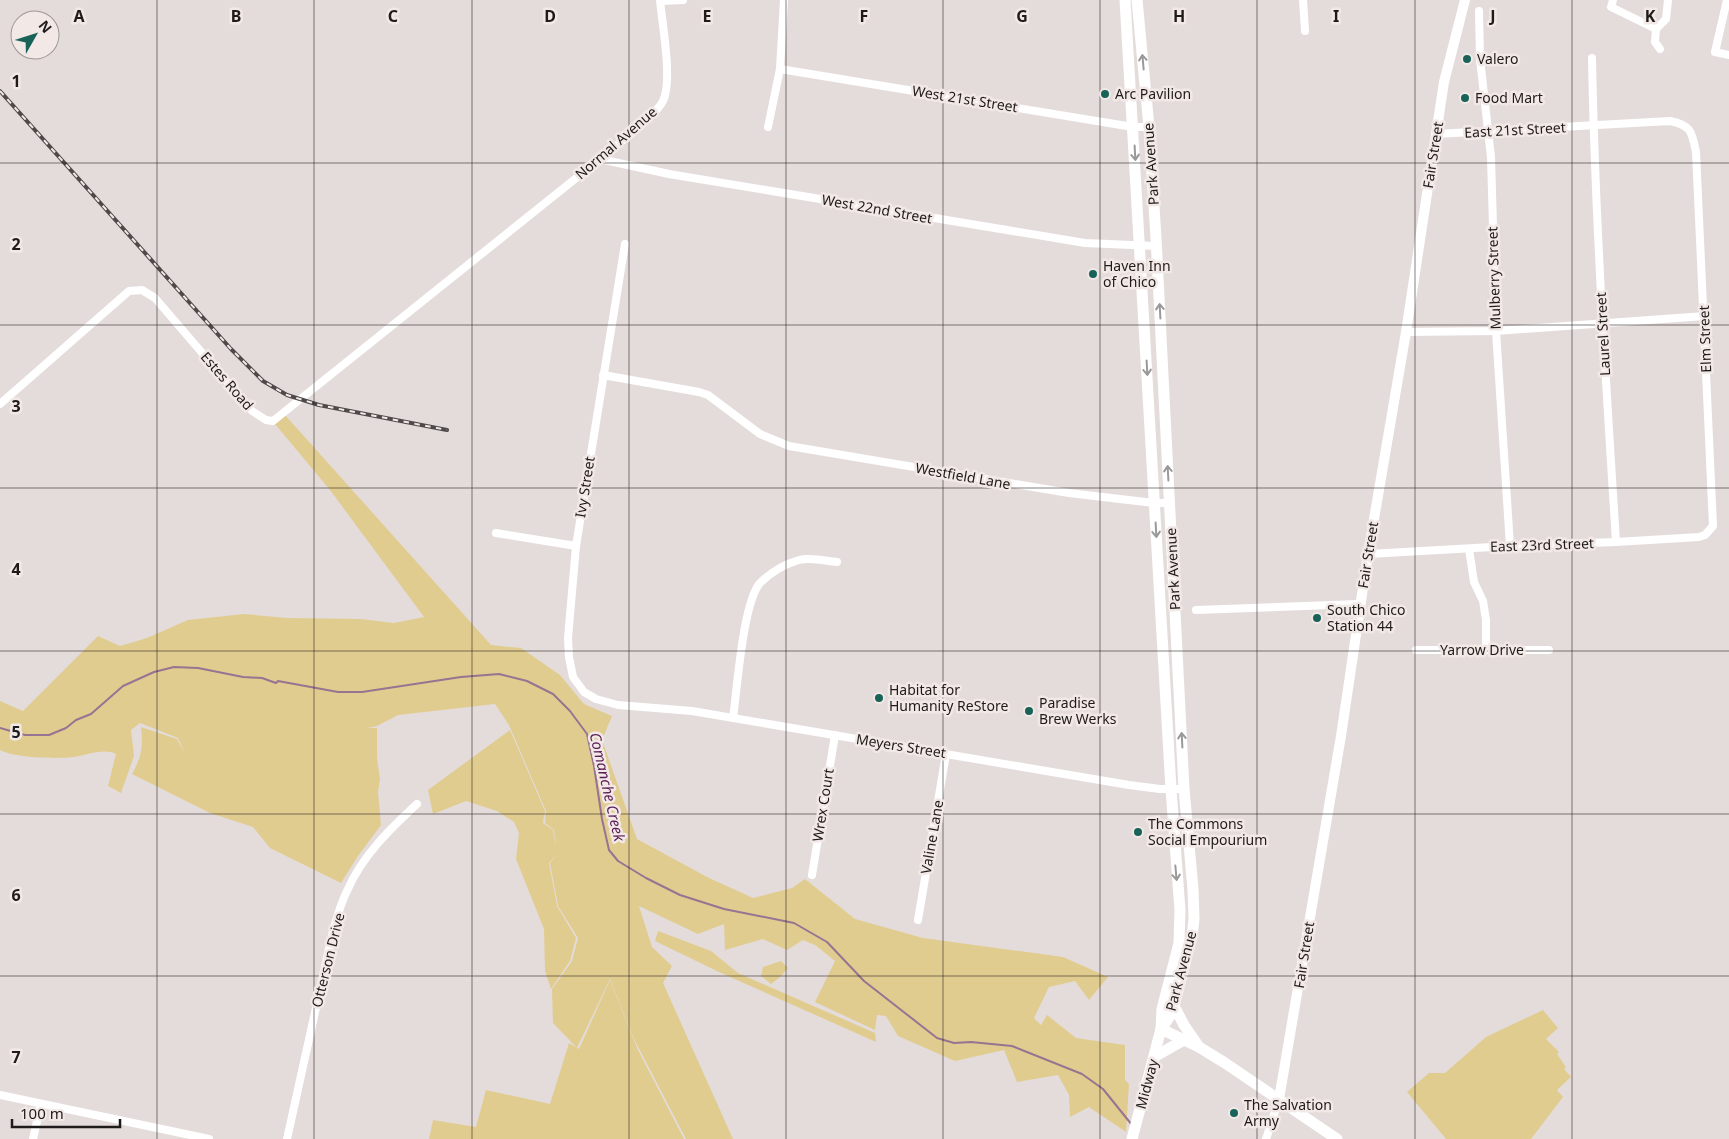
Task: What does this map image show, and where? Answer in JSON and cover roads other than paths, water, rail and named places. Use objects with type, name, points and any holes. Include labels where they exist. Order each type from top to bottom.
[{"type":"main road","name":"Park Avenue","points":[[1125,0],[1171,789],[1180,910],[1179,943],[1162,1009],[1161,1029]]},
{"type":"main road","name":"Park Avenue","points":[[1138,0],[1149,127],[1184,789],[1194,919],[1192,936],[1174,1006],[1161,1029]]},
{"type":"main road","points":[[1174,1006],[1199,1048]]},
{"type":"main road","points":[[1161,1029],[1199,1048],[1337,1139]]},
{"type":"main road","name":"Midway","points":[[1132,1138],[1161,1029]]},
{"type":"main road","points":[[1154,1057],[1184,1040]]},
{"type":"street","points":[[660,1],[683,0]]},
{"type":"street","points":[[768,127],[780,69],[784,0]]},
{"type":"street","points":[[1303,0],[1305,31]]},
{"type":"street","name":"Fair Street","points":[[1266,1139],[1279,1100],[1341,736],[1360,604],[1406,332],[1444,82],[1465,0]]},
{"type":"street","points":[[1613,0],[1611,7],[1656,29]]},
{"type":"street","points":[[1660,49],[1655,42],[1656,29],[1666,19],[1668,0]]},
{"type":"street","points":[[1727,0],[1715,52],[1729,55]]},
{"type":"street","name":"Normal Avenue","points":[[512,229],[600,159],[653,113],[663,100],[667,78],[660,1]]},
{"type":"street","name":"Mulberry Street","points":[[1479,11],[1480,60],[1489,131],[1496,331],[1510,546]]},
{"type":"street","name":"Laurel Street","points":[[1592,58],[1593,126],[1602,325],[1616,542]]},
{"type":"street","name":"West 21st Street","points":[[780,69],[1133,127],[1149,127]]},
{"type":"street","name":"Elm Street","points":[[1593,126],[1670,121],[1684,124],[1693,135],[1696,152],[1705,316],[1713,526]]},
{"type":"street","name":"East 21st Street","points":[[1436,134],[1593,126]]},
{"type":"street","name":"West 22nd Street","points":[[600,159],[669,174],[1085,244],[1156,246]]},
{"type":"street","name":"Estes Road","points":[[0,404],[129,291],[142,290],[155,298],[252,411],[266,420],[273,421],[512,229]]},
{"type":"street","name":"Ivy Street","points":[[618,704],[596,699],[584,692],[574,677],[569,658],[568,638],[576,546],[625,244]]},
{"type":"street","points":[[1406,332],[1496,331],[1602,325],[1705,316]]},
{"type":"street","name":"Westfield Lane","points":[[603,375],[708,395],[760,434],[789,446],[1069,493],[1169,503]]},
{"type":"street","name":"East 23rd Street","points":[[1368,554],[1699,536],[1706,535],[1713,526]]},
{"type":"street","points":[[496,533],[576,546]]},
{"type":"street","points":[[1469,549],[1474,582],[1483,601],[1486,620],[1486,650]]},
{"type":"street","points":[[733,718],[746,621],[750,602],[758,584],[776,570],[800,560],[837,562]]},
{"type":"street","points":[[1196,610],[1360,604]]},
{"type":"street","name":"Yarrow Drive","points":[[1416,650],[1548,650]]},
{"type":"street","name":"Meyers Street","points":[[618,704],[662,707],[1129,784],[1184,789]]},
{"type":"street","name":"Wrex Court","points":[[812,875],[835,735]]},
{"type":"street","name":"Valine Lane","points":[[918,920],[946,754]]},
{"type":"street","name":"Otterson Drive","points":[[287,1139],[332,935],[340,908],[347,890],[366,859],[392,827],[417,804]]},
{"type":"street","points":[[0,1095],[209,1139]]},
{"type":"street","points":[[33,1139],[41,1104]]},
{"type":"waterway","name":"Comanche Creek","points":[[0,728],[25,735],[49,735],[91,714],[123,686],[154,672],[174,667],[198,668],[243,677],[262,678],[276,683],[278,681],[338,692],[362,692],[461,677],[499,674],[527,681],[553,694],[570,711],[587,734],[609,850],[618,861],[680,895],[724,909],[794,923],[827,942],[864,981],[937,1038],[954,1043],[971,1042],[1012,1046],[1082,1074],[1103,1089],[1132,1125]]},
{"type":"railway","points":[[0,91],[231,349],[263,381],[287,395],[319,405],[447,430]]},
{"type":"place","name":"Valero","points":[[1467,59]]},
{"type":"place","name":"Arc Pavilion","points":[[1105,94]]},
{"type":"place","name":"Food Mart","points":[[1465,98]]},
{"type":"place","name":"Haven Inn of Chico","points":[[1093,274]]},
{"type":"place","name":"South Chico Station 44","points":[[1317,618]]},
{"type":"place","name":"Habitat for Humanity ReStore","points":[[879,698]]},
{"type":"place","name":"Paradise Brew Werks","points":[[1029,711]]},
{"type":"place","name":"The Commons Social Empourium","points":[[1138,832]]},
{"type":"place","name":"The Salvation Army","points":[[1234,1113]]}]
